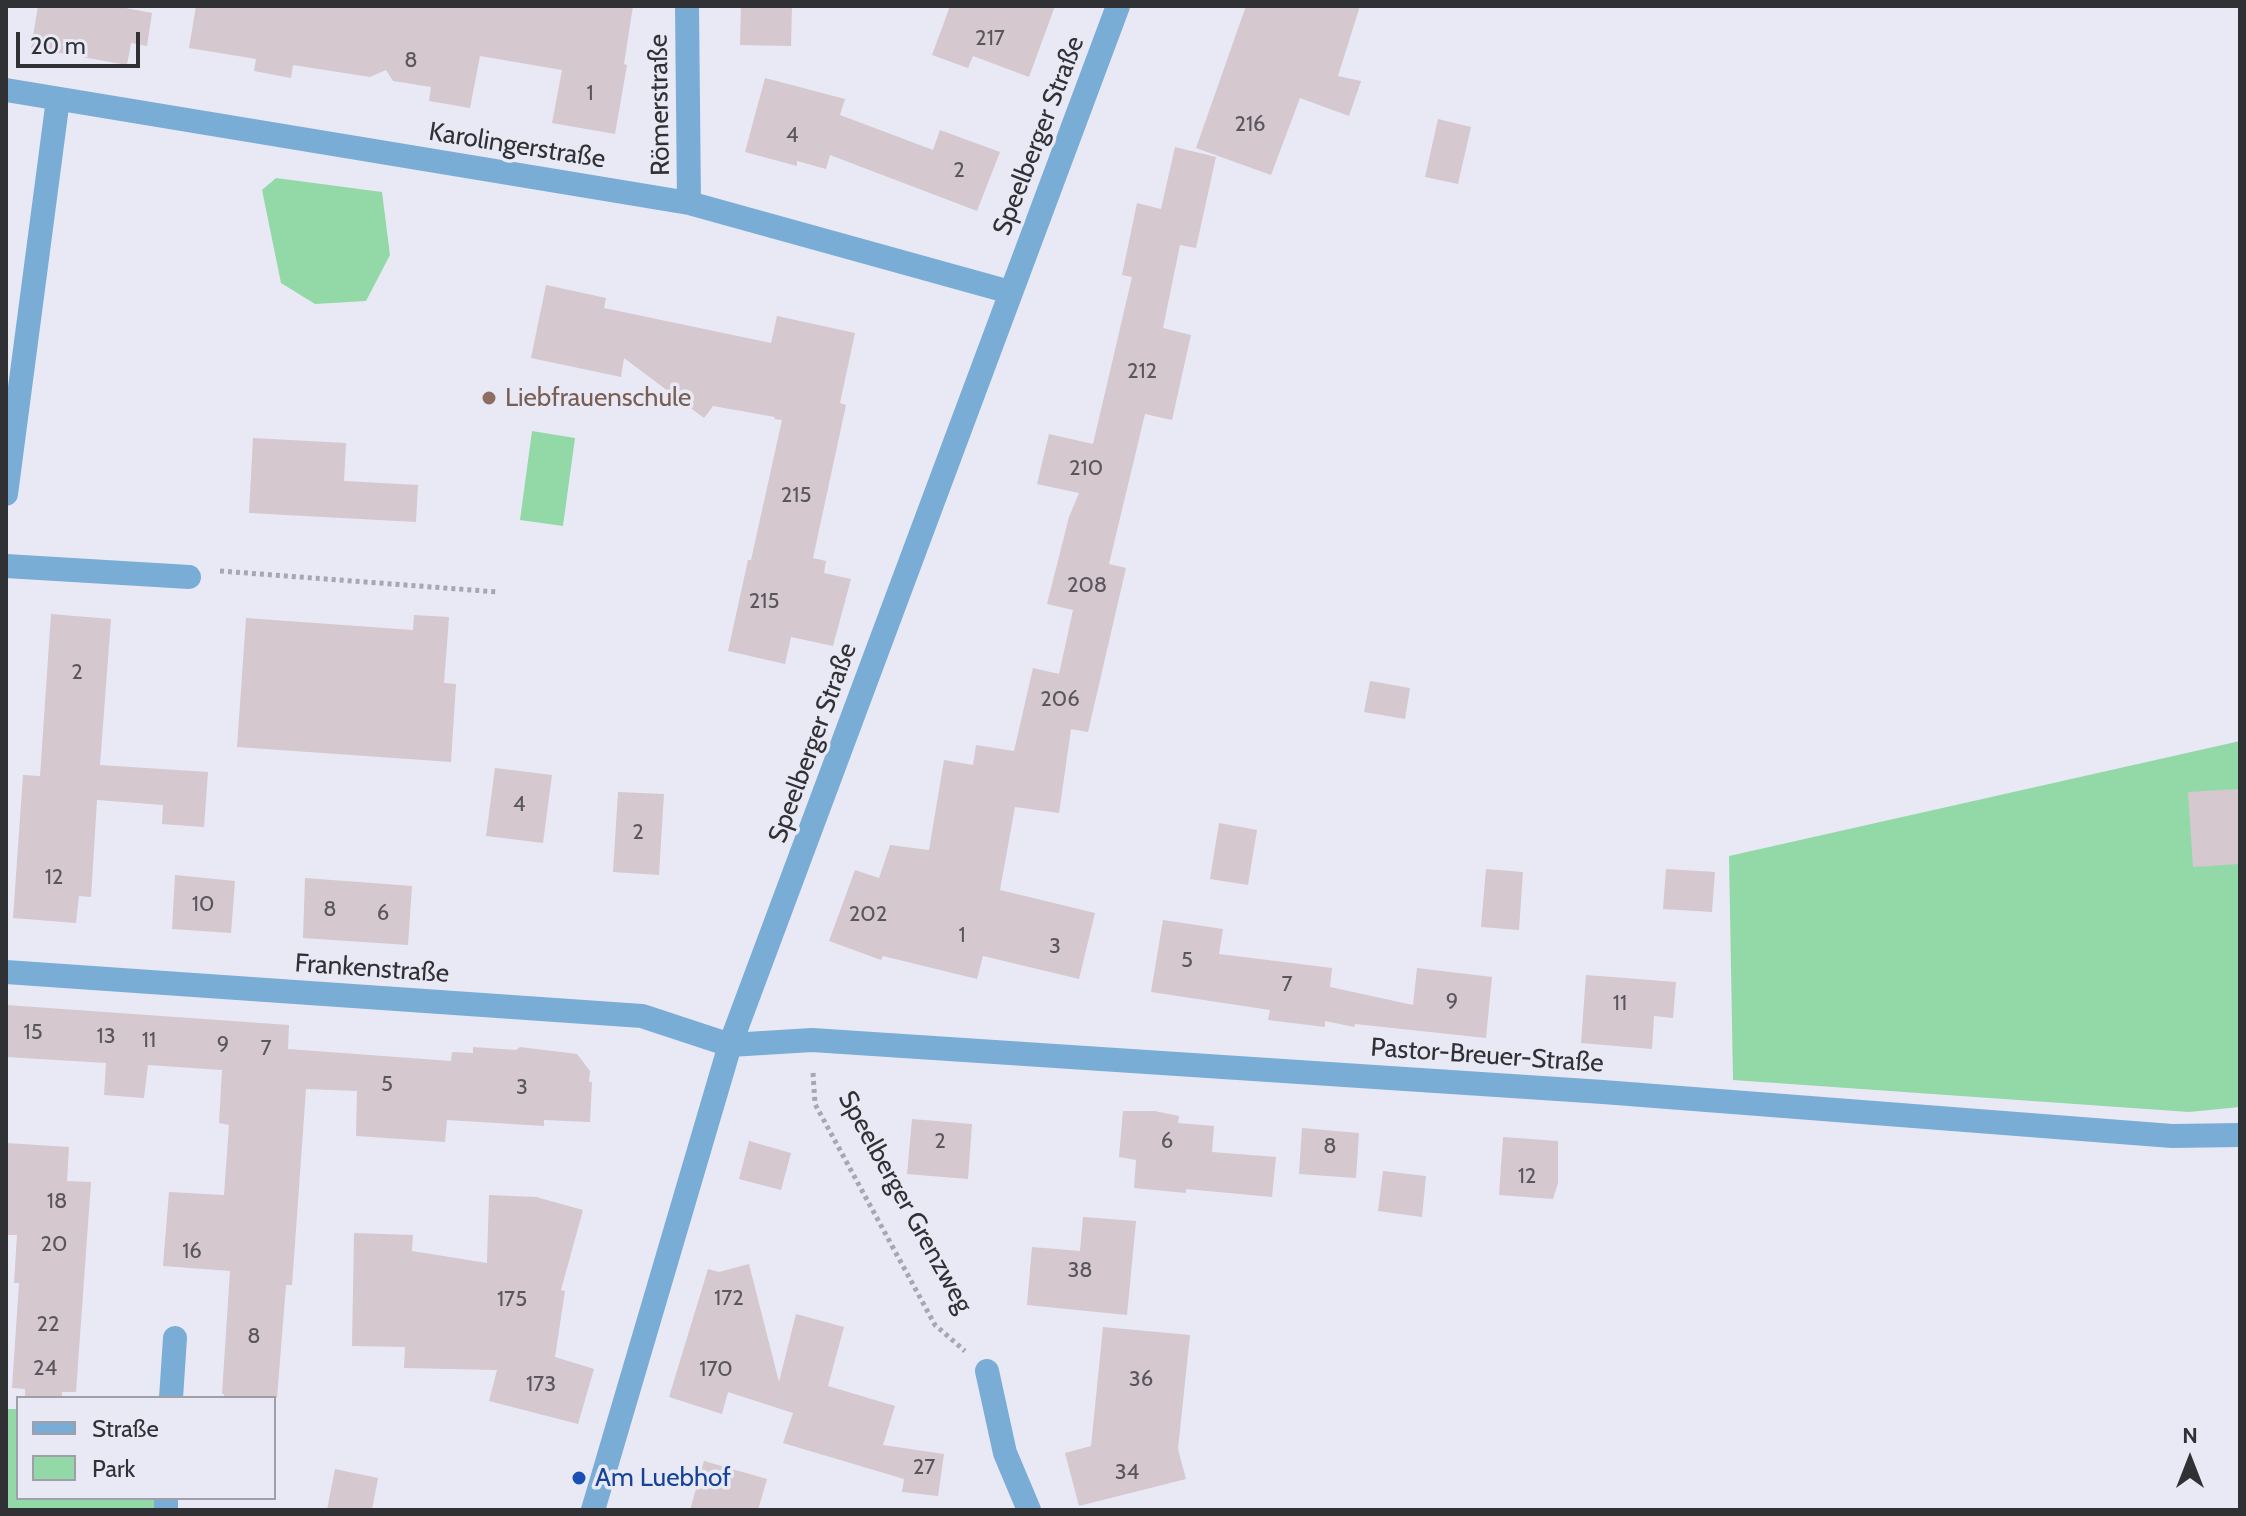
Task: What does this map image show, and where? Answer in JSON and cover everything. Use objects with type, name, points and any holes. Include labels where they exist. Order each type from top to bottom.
[{"type":"street","name":"Römerstraße","points":[[687,6],[689,203]]},
{"type":"street","name":"Speelberger Straße","points":[[593,1510],[730,1045],[1118,6]]},
{"type":"street","name":"Karolingerstraße","points":[[6,90],[689,203],[1010,292]]},
{"type":"street","points":[[6,494],[58,99]]},
{"type":"street","points":[[6,566],[189,577]]},
{"type":"street","name":"Frankenstraße","points":[[6,972],[642,1016],[730,1045]]},
{"type":"street","name":"Pastor-Breuer-Straße","points":[[730,1045],[812,1040],[1617,1093],[2172,1136],[2240,1135]]},
{"type":"street","points":[[171,1396],[175,1338]]},
{"type":"street","points":[[987,1371],[1005,1453],[1029,1510]]},
{"type":"path","points":[[189,577],[199,569],[498,592]]},
{"type":"path","name":"Speelberger Grenzweg","points":[[812,1040],[815,1104],[935,1325],[987,1371]]},
{"type":"green space","points":[[276,178],[382,192],[390,255],[366,301],[315,304],[281,283],[262,190]]},
{"type":"green space","points":[[532,431],[575,438],[563,526],[520,520]]},
{"type":"green space","points":[[2240,741],[2240,1107],[2189,1112],[1733,1080],[1729,856]]},
{"type":"green space","points":[[6,1409],[16,1409],[16,1500],[155,1500],[154,1510],[6,1510]]},
{"type":"building","points":[[38,6],[115,6],[152,13],[147,46],[131,43],[127,65],[31,48]]},
{"type":"building","points":[[196,6],[633,6],[615,134],[552,123],[562,70],[480,56],[470,108],[429,101],[431,87],[393,81],[386,70],[370,77],[293,65],[291,78],[254,71],[256,59],[189,48]]},
{"type":"building","points":[[741,6],[792,6],[791,46],[740,45]]},
{"type":"building","points":[[950,6],[1055,6],[1029,77],[973,56],[968,68],[932,55]]},
{"type":"building","points":[[1246,6],[1360,6],[1338,76],[1361,81],[1349,116],[1300,98],[1271,175],[1196,148]]},
{"type":"building","points":[[765,78],[845,99],[840,115],[933,150],[940,130],[1000,152],[977,211],[830,155],[826,169],[797,161],[797,166],[745,152]]},
{"type":"building","points":[[1438,119],[1471,127],[1458,184],[1425,177]]},
{"type":"building","points":[[1175,147],[1216,157],[1196,248],[1180,245],[1163,328],[1191,335],[1172,420],[1145,414],[1109,564],[1126,568],[1088,732],[1071,729],[1059,813],[1015,807],[1000,890],[1095,913],[1079,979],[983,956],[977,979],[883,956],[881,960],[829,941],[855,870],[879,878],[890,845],[929,850],[944,760],[973,765],[976,745],[1014,751],[1033,668],[1059,674],[1073,610],[1047,604],[1069,517],[1079,493],[1037,484],[1049,434],[1093,444],[1132,277],[1122,275],[1137,203],[1161,209]]},
{"type":"building","points":[[546,285],[606,298],[604,308],[771,343],[777,316],[855,333],[840,403],[846,405],[813,558],[826,561],[824,573],[851,579],[833,646],[791,637],[785,664],[728,651],[782,420],[713,406],[704,418],[624,358],[621,377],[531,358]]},
{"type":"building","points":[[253,438],[346,443],[344,481],[418,485],[416,522],[249,513]]},
{"type":"building","points":[[51,614],[111,619],[100,765],[208,772],[204,827],[162,824],[163,805],[97,800],[91,897],[79,896],[76,923],[13,918],[23,775],[40,776]]},
{"type":"building","points":[[414,615],[449,617],[444,683],[456,684],[451,762],[237,747],[246,618],[413,630]]},
{"type":"building","points":[[1370,681],[1410,688],[1405,719],[1364,712]]},
{"type":"building","points":[[495,768],[552,775],[543,843],[486,836]]},
{"type":"building","points":[[2240,789],[2240,864],[2193,867],[2188,792]]},
{"type":"building","points":[[618,792],[664,794],[659,875],[613,872]]},
{"type":"building","points":[[1219,823],[1257,830],[1248,885],[1210,879]]},
{"type":"building","points":[[1486,869],[1523,872],[1519,930],[1481,927]]},
{"type":"building","points":[[1666,869],[1715,872],[1712,912],[1663,909]]},
{"type":"building","points":[[175,875],[235,881],[231,933],[172,929]]},
{"type":"building","points":[[305,878],[412,886],[408,945],[303,938]]},
{"type":"building","points":[[1163,920],[1223,929],[1219,954],[1332,968],[1330,987],[1413,1005],[1417,968],[1492,977],[1486,1038],[1355,1024],[1354,1027],[1325,1021],[1325,1027],[1268,1020],[1270,1010],[1151,992]]},
{"type":"building","points":[[1586,975],[1676,982],[1673,1018],[1654,1016],[1652,1049],[1581,1043]]},
{"type":"building","points":[[6,1005],[289,1025],[288,1049],[451,1061],[452,1052],[473,1053],[473,1047],[516,1050],[520,1047],[577,1054],[590,1071],[590,1122],[544,1120],[544,1126],[447,1120],[445,1142],[356,1136],[357,1091],[306,1089],[292,1285],[286,1285],[277,1398],[224,1396],[230,1271],[163,1266],[169,1192],[224,1195],[229,1125],[219,1123],[222,1070],[148,1065],[144,1098],[104,1095],[106,1063],[6,1057]]},
{"type":"building","points":[[1123,1111],[1155,1111],[1179,1116],[1178,1123],[1214,1126],[1212,1152],[1276,1157],[1272,1197],[1134,1188],[1136,1160],[1119,1157]]},
{"type":"building","points":[[912,1119],[972,1124],[968,1179],[907,1174]]},
{"type":"building","points":[[1302,1128],[1359,1133],[1356,1178],[1299,1174]]},
{"type":"building","points":[[1503,1137],[1558,1141],[1558,1183],[1553,1199],[1499,1195]]},
{"type":"building","points":[[749,1141],[791,1153],[781,1190],[739,1179]]},
{"type":"building","points":[[6,1143],[69,1147],[67,1181],[91,1182],[76,1392],[62,1392],[62,1396],[25,1396],[25,1389],[12,1388],[19,1283],[14,1283],[17,1235],[6,1235]]},
{"type":"building","points":[[1383,1171],[1426,1176],[1422,1217],[1378,1211]]},
{"type":"building","points":[[489,1195],[536,1197],[583,1210],[561,1290],[565,1291],[555,1357],[594,1369],[578,1424],[489,1401],[497,1370],[404,1368],[405,1347],[352,1346],[354,1233],[413,1235],[412,1251],[487,1263]]},
{"type":"building","points":[[1083,1217],[1136,1221],[1127,1315],[1027,1305],[1032,1247],[1080,1251]]},
{"type":"building","points":[[749,1264],[779,1382],[796,1314],[844,1327],[828,1386],[895,1406],[883,1445],[944,1454],[938,1496],[902,1492],[904,1479],[783,1443],[793,1413],[728,1392],[722,1414],[669,1397],[708,1269],[719,1272]]},
{"type":"building","points":[[1103,1327],[1190,1335],[1178,1449],[1186,1479],[1079,1506],[1065,1453],[1091,1446]]},
{"type":"building","points":[[704,1461],[767,1479],[758,1510],[690,1510]]},
{"type":"building","points":[[335,1469],[378,1478],[372,1510],[327,1510]]},
{"type":"place","name":"Liebfrauenschule","points":[[489,398]]},
{"type":"place","name":"Am Luebhof","points":[[579,1478]]}]
